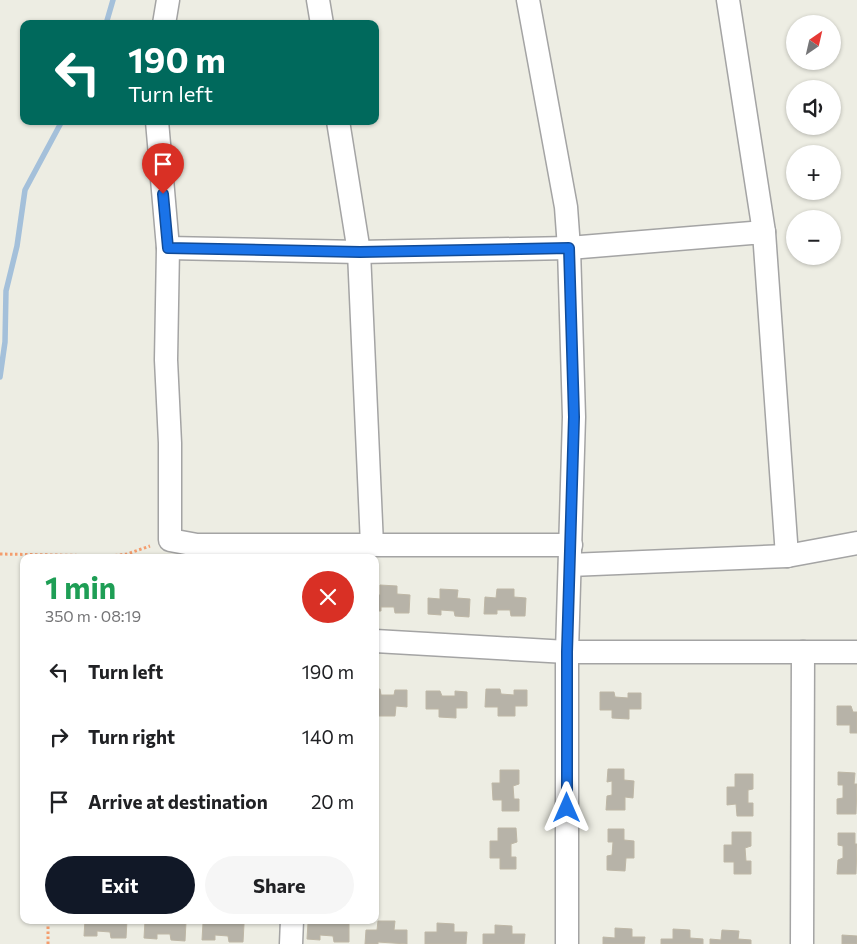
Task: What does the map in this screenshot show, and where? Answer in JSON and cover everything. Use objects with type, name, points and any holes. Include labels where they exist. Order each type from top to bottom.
[{"type":"street","points":[[165,20],[168,0]]},
{"type":"street","points":[[318,0],[321,20]]},
{"type":"street","points":[[528,0],[566,207],[569,248],[574,417],[567,652],[566,944]]},
{"type":"street","points":[[728,0],[764,232],[786,556]]},
{"type":"street","points":[[157,125],[168,248],[166,360],[170,443],[170,540],[197,545],[372,545],[570,555],[786,556],[857,543]]},
{"type":"street","points":[[339,125],[360,252],[372,545]]},
{"type":"street","points":[[168,248],[360,252],[569,248],[764,232]]},
{"type":"street","points":[[379,641],[567,652],[857,652]]},
{"type":"street","points":[[802,944],[803,652]]},
{"type":"street","points":[[291,944],[292,924]]},
{"type":"path","points":[[122,554],[170,540]]},
{"type":"path","points":[[0,554],[20,555]]},
{"type":"path","points":[[48,924],[48,944]]},
{"type":"building","points":[[380,585],[397,586],[397,594],[410,595],[409,613],[395,613],[394,607],[381,607],[381,611],[379,611]]},
{"type":"building","points":[[440,589],[458,590],[457,598],[470,599],[469,617],[455,616],[454,611],[441,610],[441,615],[428,614],[428,598],[440,599]]},
{"type":"building","points":[[497,589],[514,589],[514,597],[526,598],[525,616],[511,616],[510,610],[497,610],[497,614],[484,614],[485,597],[496,598]]},
{"type":"building","points":[[379,689],[381,695],[394,695],[395,690],[407,690],[407,707],[396,706],[395,716],[379,716]]},
{"type":"building","points":[[486,689],[500,689],[501,694],[514,695],[514,690],[527,690],[527,706],[515,706],[515,716],[498,716],[498,707],[485,707]]},
{"type":"building","points":[[426,691],[440,691],[442,696],[455,696],[455,691],[467,692],[467,708],[456,708],[456,718],[439,717],[439,709],[426,709]]},
{"type":"building","points":[[600,692],[614,692],[615,697],[628,698],[628,693],[641,693],[641,709],[629,709],[629,719],[612,718],[612,710],[600,710]]},
{"type":"building","points":[[837,706],[851,706],[853,712],[857,712],[857,733],[850,733],[850,725],[837,725]]},
{"type":"building","points":[[608,769],[624,769],[624,780],[634,781],[633,798],[625,797],[625,810],[606,810],[607,796],[612,795],[612,781],[607,782]]},
{"type":"building","points":[[500,770],[519,770],[519,784],[513,786],[514,799],[519,799],[519,811],[502,811],[502,800],[493,800],[492,783],[500,783]]},
{"type":"building","points":[[838,772],[855,773],[854,784],[857,784],[856,814],[837,814],[837,799],[843,798],[843,785],[838,785]]},
{"type":"building","points":[[735,774],[753,774],[753,789],[748,790],[748,803],[753,803],[753,816],[737,816],[736,804],[727,805],[727,787],[735,787]]},
{"type":"building","points":[[498,828],[516,828],[517,842],[511,844],[511,857],[516,857],[516,869],[500,869],[500,858],[490,858],[490,841],[498,841]]},
{"type":"building","points":[[608,829],[624,829],[624,840],[634,841],[634,858],[626,858],[625,871],[607,870],[607,856],[612,855],[613,842],[608,842]]},
{"type":"building","points":[[732,832],[751,832],[751,846],[745,848],[746,861],[751,861],[751,874],[734,874],[734,862],[724,862],[724,845],[732,845]]},
{"type":"building","points":[[838,833],[855,833],[855,844],[857,844],[856,874],[837,874],[838,860],[843,858],[843,846],[838,845]]},
{"type":"building","points":[[379,921],[395,921],[394,930],[407,930],[407,944],[378,942],[378,944],[365,944],[366,930],[377,930]]},
{"type":"building","points":[[437,923],[454,924],[454,932],[467,932],[466,944],[425,944],[425,932],[437,932]]},
{"type":"building","points":[[85,924],[127,924],[126,938],[111,938],[110,932],[97,931],[97,936],[84,936]]},
{"type":"building","points":[[145,924],[186,924],[185,941],[171,940],[170,934],[157,934],[157,939],[144,938]]},
{"type":"building","points":[[203,924],[244,924],[243,942],[229,942],[228,936],[215,935],[215,940],[202,940]]},
{"type":"building","points":[[308,924],[349,924],[349,942],[334,942],[333,936],[320,935],[320,940],[307,939]]},
{"type":"building","points":[[495,925],[512,926],[512,934],[525,934],[524,944],[483,944],[483,934],[495,934]]},
{"type":"building","points":[[615,928],[632,929],[632,937],[645,937],[644,944],[603,944],[603,937],[615,938]]},
{"type":"building","points":[[673,929],[690,930],[690,938],[703,939],[703,944],[661,944],[661,939],[673,939]]},
{"type":"building","points":[[722,930],[739,931],[738,939],[751,940],[751,944],[710,944],[710,939],[721,940]]},
{"type":"building","points":[[842,935],[857,936],[857,944],[842,944]]},
{"type":"waterway","points":[[107,20],[113,0]]},
{"type":"waterway","points":[[0,377],[5,342],[6,291],[17,246],[25,190],[60,125]]},
{"type":"route","points":[[163,194],[168,248],[360,252],[569,248],[570,333],[574,417],[567,652],[567,808]]}]
